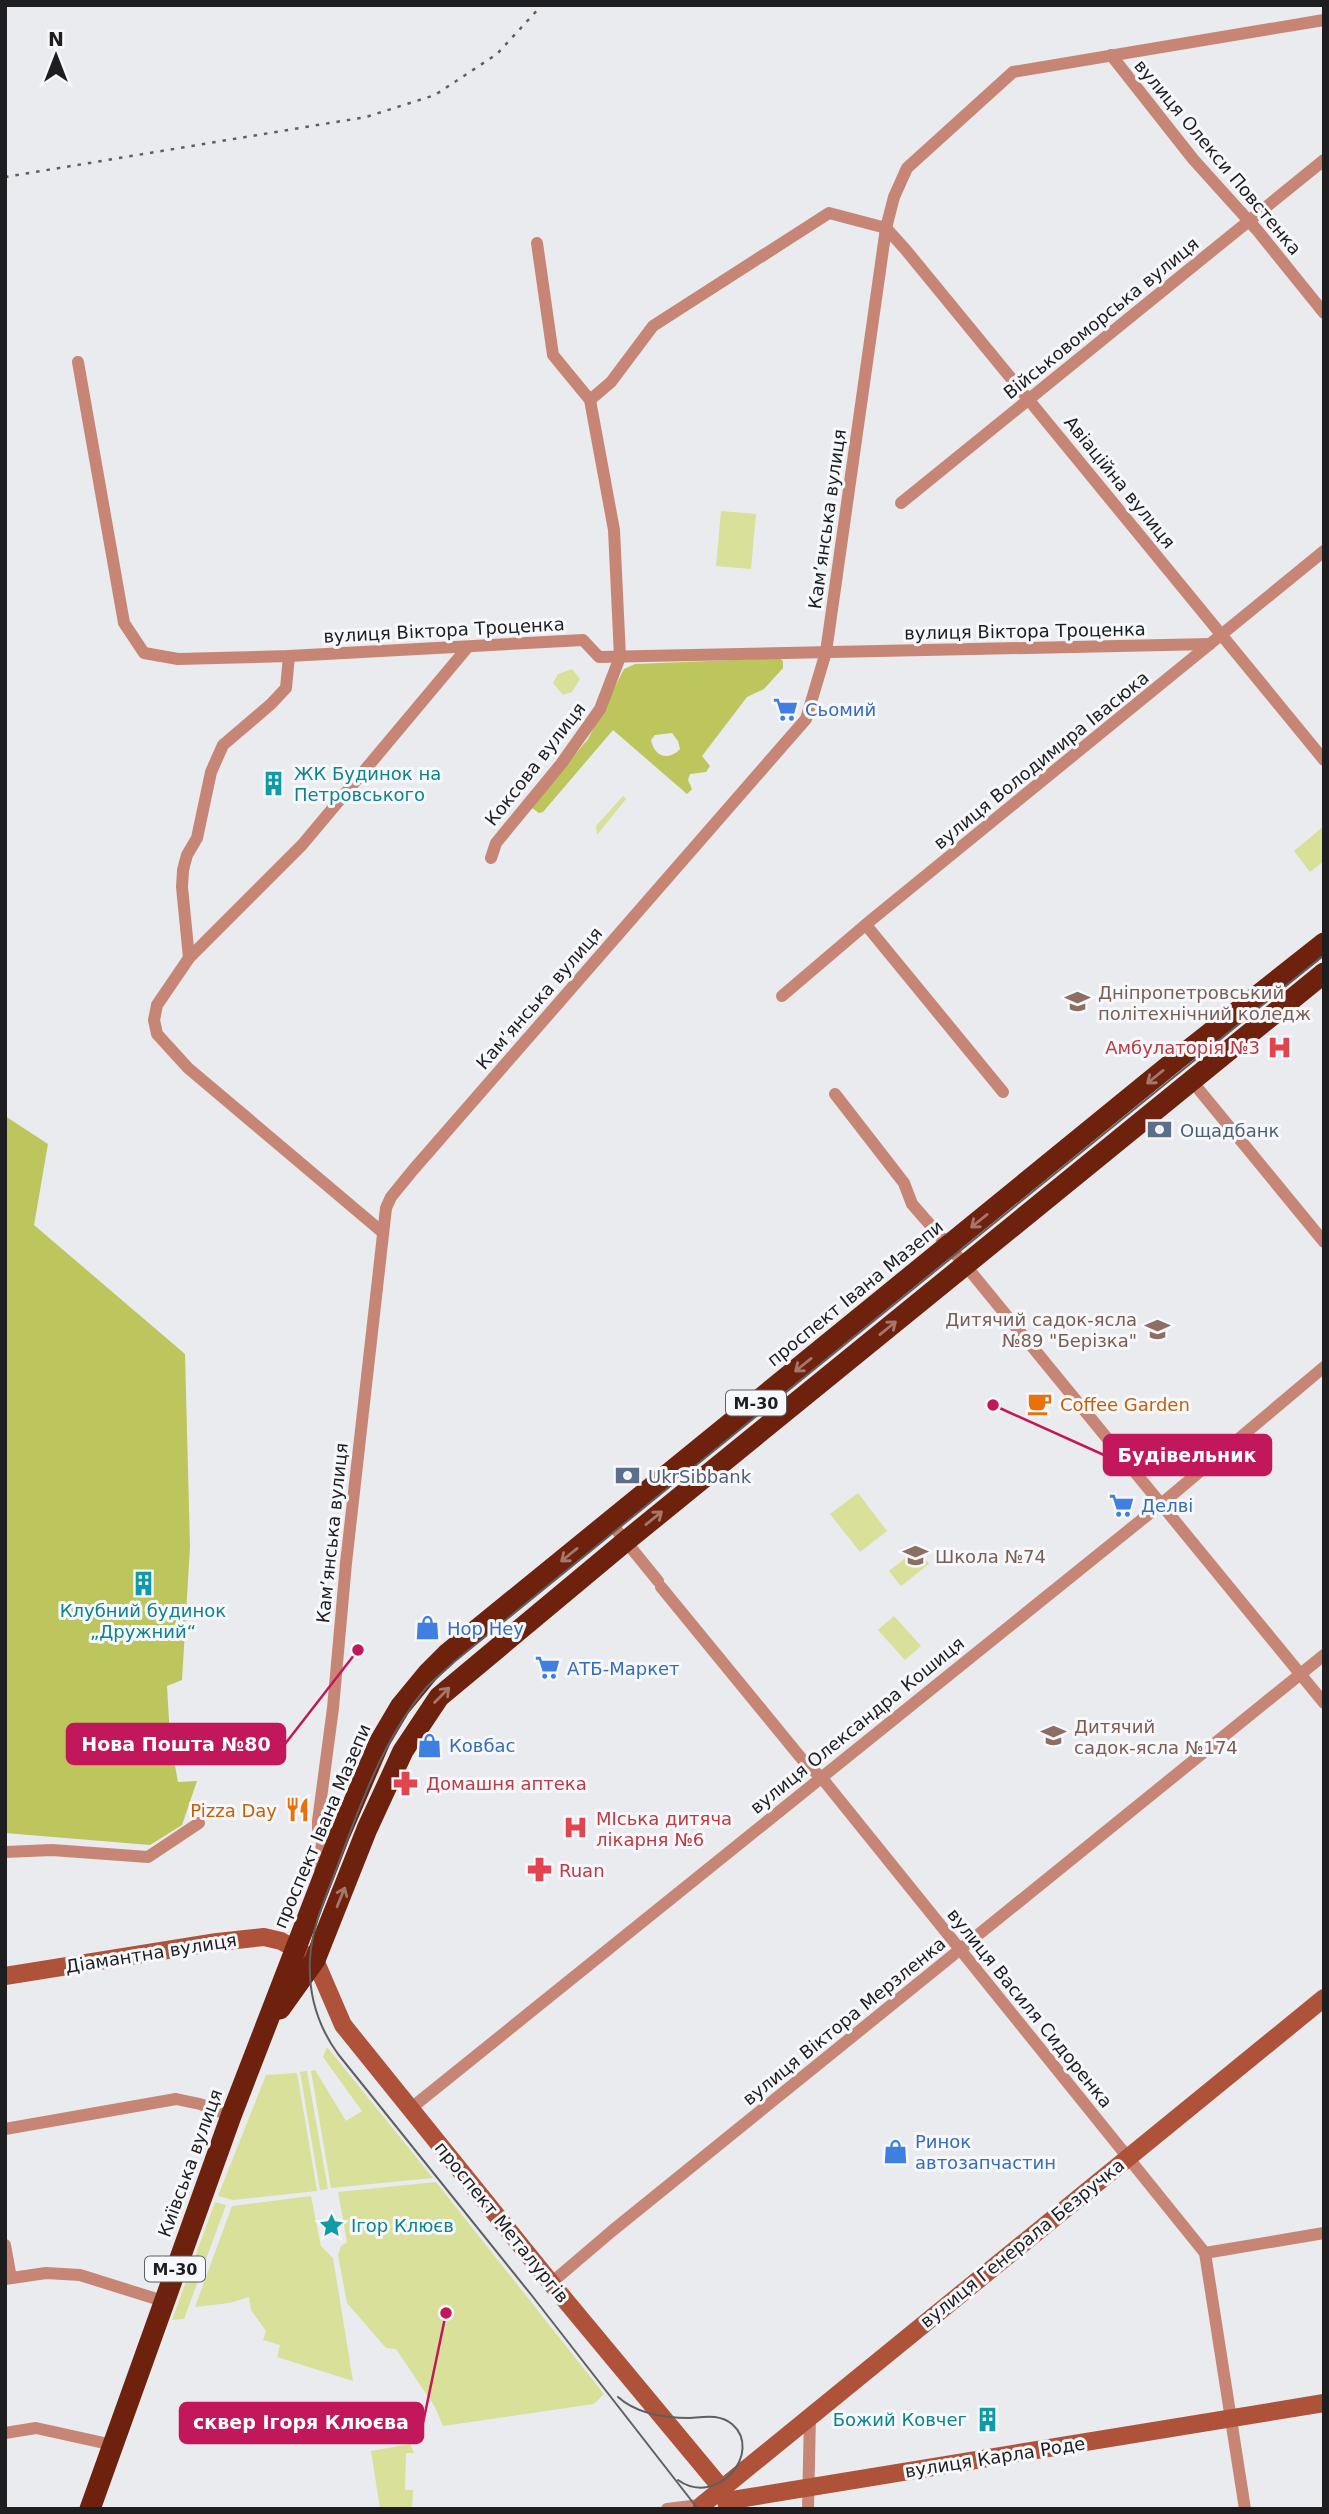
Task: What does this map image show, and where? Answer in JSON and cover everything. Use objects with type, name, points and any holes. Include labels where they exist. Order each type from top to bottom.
[{"type":"highway","name":"проспект Івана Мазепи","points":[[296,1948],[380,1741],[411,1692],[447,1654],[1324,943]]},
{"type":"highway","name":"М-30","points":[[315,1960],[367,1829],[403,1751],[439,1697],[625,1541],[1324,973]]},
{"type":"highway","name":"Київська вулиця","points":[[90,2509],[163,2301],[296,1948]]},
{"type":"highway","name":"Київська вулиця","points":[[265,2031],[315,1960]]},
{"type":"street","points":[[1111,55],[1324,20]]},
{"type":"street","name":"Камʼянська вулиця","points":[[318,1891],[322,1841],[318,1828],[386,1208],[391,1197],[413,1170],[806,719],[826,652],[886,228],[894,197],[906,168],[1013,72],[1111,55]]},
{"type":"street","name":"вулиця Олекси Повстенка","points":[[1111,55],[1193,159],[1324,313]]},
{"type":"street","name":"Військовоморська вулиця","points":[[901,503],[1324,160]]},
{"type":"street","points":[[590,400],[611,382],[653,326],[829,213],[886,228]]},
{"type":"street","name":"Авіаційна вулиця","points":[[886,228],[1030,399],[1324,760]]},
{"type":"street","name":"Коксова вулиця","points":[[491,858],[496,843],[561,764],[600,709],[620,657],[614,530],[590,400],[553,355],[537,243]]},
{"type":"street","name":"вулиця Віктора Троценка","points":[[78,362],[124,623],[144,653],[178,659],[289,656],[583,640],[599,657],[1210,645]]},
{"type":"street","name":"вулиця Володимира Івасюка","points":[[782,996],[1324,551]]},
{"type":"street","points":[[382,1231],[188,1068],[157,1034],[154,1020],[157,1005],[189,958],[302,845],[467,648]]},
{"type":"street","points":[[189,958],[182,887],[183,870],[187,855],[197,838],[211,772],[223,745],[286,688],[289,656]]},
{"type":"street","points":[[866,925],[1003,1092]]},
{"type":"street","points":[[1191,1080],[1324,1242]]},
{"type":"street","points":[[835,1094],[904,1183],[912,1204],[966,1266],[1324,1703]]},
{"type":"street","name":"вулиця Олександра Кошиця","points":[[410,2109],[1160,1504],[1324,1367]]},
{"type":"street","name":"вулиця Василя Сидоренка","points":[[610,1522],[806,1764],[821,1777],[1205,2253],[1245,2509]]},
{"type":"street","name":"вулиця Віктора Мерзленка","points":[[551,2283],[1324,1655]]},
{"type":"street","points":[[5,1852],[52,1850],[148,1857],[199,1822]]},
{"type":"street","name":"Діамантна вулиця","points":[[5,1976],[264,1937],[296,1948]]},
{"type":"street","points":[[296,1948],[315,1960]]},
{"type":"street","name":"проспект Металургів","points":[[315,1960],[343,2025],[726,2500]]},
{"type":"street","name":"вулиця Генерала Безручка","points":[[726,2500],[810,2416],[1324,1998]]},
{"type":"street","points":[[5,2129],[176,2099],[200,2104],[231,2116]]},
{"type":"street","points":[[1205,2253],[1324,2233]]},
{"type":"street","points":[[5,2245],[8,2279],[46,2273],[80,2275],[163,2301]]},
{"type":"street","name":"вулиця Карла Роде","points":[[726,2500],[1324,2403]]},
{"type":"street","points":[[808,2509],[810,2416]]},
{"type":"street","points":[[5,2433],[36,2428],[113,2445]]},
{"type":"street","points":[[667,2509],[702,2507],[726,2500]]},
{"type":"green space","points":[[721,511],[756,514],[751,569],[716,566]]},
{"type":"green space","points":[[779,658],[783,661],[783,668],[764,689],[747,697],[702,756],[710,766],[706,772],[690,774],[688,780],[692,789],[687,794],[613,730],[543,812],[539,813],[532,808],[533,805],[588,739],[624,669],[635,664]],"holes":[[[672,733],[680,749],[666,756],[655,750],[651,740],[655,735]]]},
{"type":"green space","points":[[572,669],[580,679],[572,692],[563,695],[553,683],[558,674]]},
{"type":"green space","points":[[623,796],[626,799],[597,835],[596,826]]},
{"type":"green space","points":[[1324,826],[1324,861],[1310,872],[1294,851]]},
{"type":"green space","points":[[5,1116],[48,1144],[34,1225],[185,1354],[190,1547],[182,1680],[167,1686],[170,1738],[178,1782],[197,1781],[182,1825],[150,1845],[5,1833]]},
{"type":"green space","points":[[858,1493],[887,1531],[860,1552],[830,1514]]},
{"type":"green space","points":[[917,1549],[929,1564],[901,1586],[889,1571]]},
{"type":"green space","points":[[894,1616],[921,1646],[905,1660],[878,1630]]},
{"type":"green space","points":[[327,2047],[433,2178],[331,2188],[311,2071],[315,2070],[346,2121],[362,2111],[323,2057]]},
{"type":"green space","points":[[307,2071],[328,2189],[320,2190],[300,2072]]},
{"type":"green space","points":[[297,2073],[317,2191],[233,2200],[218,2196],[266,2075]]},
{"type":"green space","points":[[436,2182],[604,2394],[594,2404],[443,2426],[435,2407],[396,2349],[386,2348],[347,2303],[338,2255],[341,2246],[347,2242],[338,2192]]},
{"type":"green space","points":[[311,2196],[321,2246],[333,2258],[353,2381],[277,2357],[280,2345],[263,2340],[266,2331],[251,2310],[249,2297],[229,2303],[195,2307],[232,2206]]},
{"type":"green space","points":[[215,2202],[226,2205],[184,2319],[172,2320]]},
{"type":"green space","points":[[410,2444],[414,2453],[406,2453],[405,2490],[413,2490],[412,2509],[380,2509],[371,2451]]},
{"type":"tram line","points":[[698,2509],[533,2297],[338,2054],[324,2032],[312,1996],[310,1958],[313,1935],[363,1799],[397,1729],[429,1685],[454,1662],[1324,955]]},
{"type":"tram line","points":[[618,2397],[652,2414],[681,2418],[712,2417],[732,2424],[740,2436],[743,2448],[732,2473],[721,2482],[707,2487],[693,2487],[678,2480]]},
{"type":"railway","points":[[5,177],[366,117],[435,95],[497,54],[542,5]]},
{"type":"place","name":"Сьомий","points":[[785,709]]},
{"type":"place","name":"ЖК Будинок на Петровського","points":[[274,783]]},
{"type":"place","name":"Дніпропетровський політехнічний коледж","points":[[1078,1002]]},
{"type":"place","name":"Амбулаторія №3","points":[[1280,1047]]},
{"type":"place","name":"Ощадбанк","points":[[1160,1130]]},
{"type":"place","name":"Дитячий садок-ясла №89 \"Берізка\"","points":[[1157,1329]]},
{"type":"place","name":"Coffee Garden","points":[[1040,1404]]},
{"type":"place","name":"Будівельник","points":[[993,1405]]},
{"type":"place","name":"UkrSibbank","points":[[628,1476]]},
{"type":"place","name":"Делві","points":[[1121,1505]]},
{"type":"place","name":"Школа №74","points":[[915,1556]]},
{"type":"place","name":"Клубний будинок „Дружний“","points":[[143,1583]]},
{"type":"place","name":"Hop Hey","points":[[427,1628]]},
{"type":"place","name":"Нова Пошта №80","points":[[358,1650]]},
{"type":"place","name":"АТБ-Маркет","points":[[547,1668]]},
{"type":"place","name":"Дитячий садок-ясла №174","points":[[1054,1736]]},
{"type":"place","name":"Ковбас","points":[[429,1745]]},
{"type":"place","name":"Домашня аптека","points":[[406,1783]]},
{"type":"place","name":"Pizza Day","points":[[297,1810]]},
{"type":"place","name":"МІська дитяча лікарня №6","points":[[576,1828]]},
{"type":"place","name":"Ruan","points":[[539,1870]]},
{"type":"place","name":"Ринок автозапчастин","points":[[895,2151]]},
{"type":"place","name":"Ігор Клюєв","points":[[331,2225]]},
{"type":"place","name":"сквер Ігоря Клюєва","points":[[446,2313]]},
{"type":"place","name":"Божий Ковчег","points":[[987,2419]]}]
